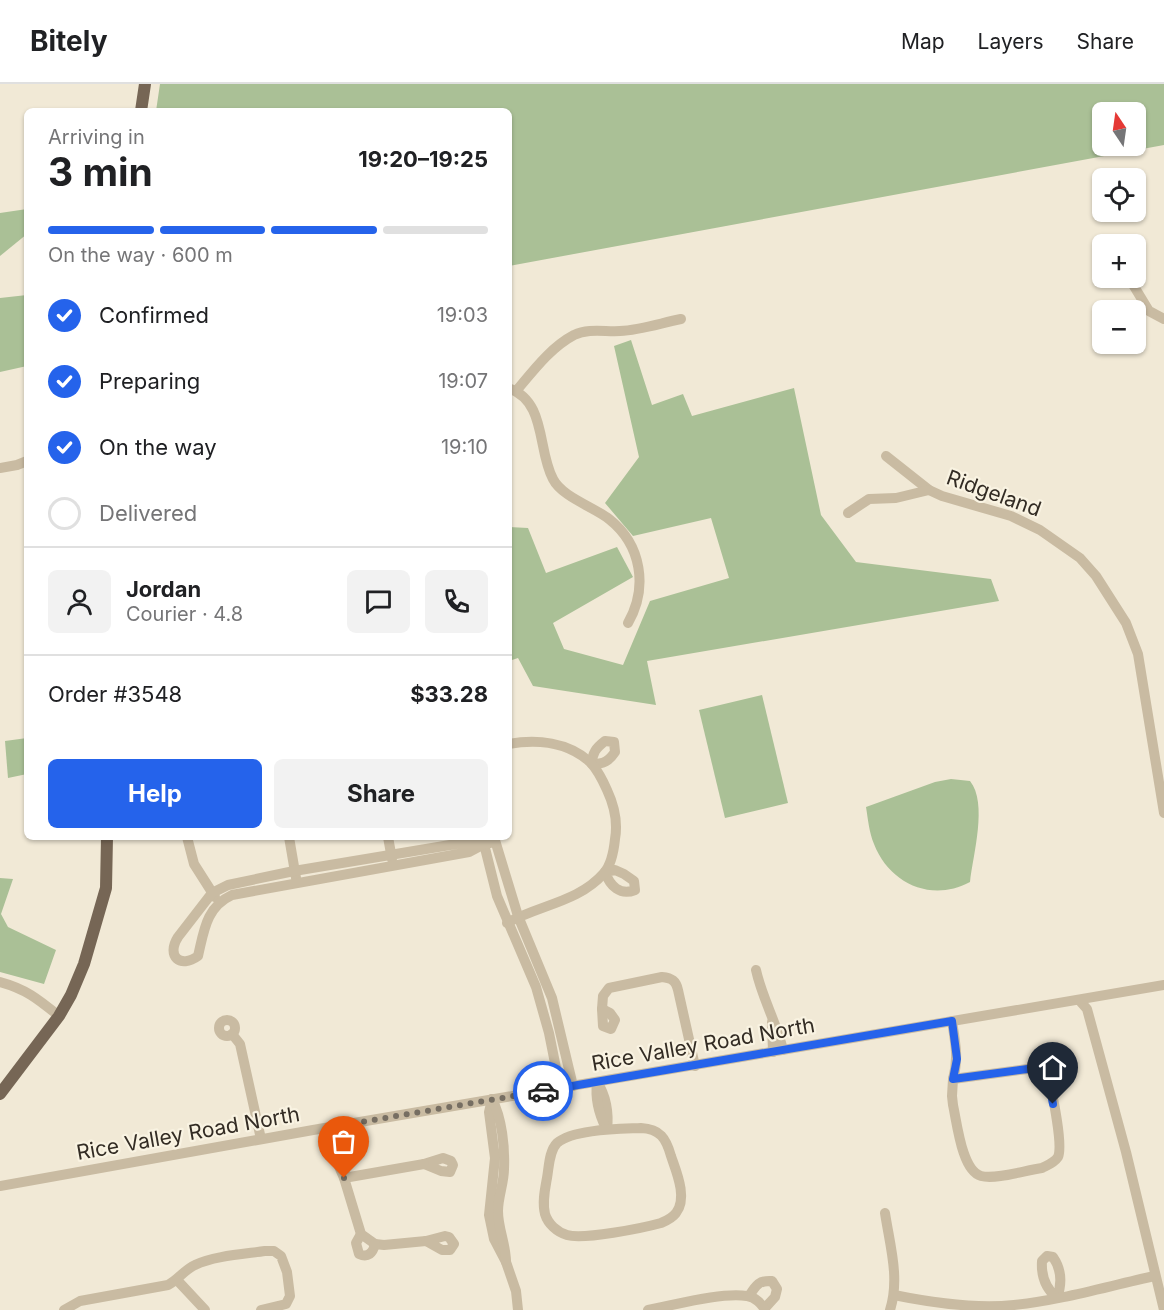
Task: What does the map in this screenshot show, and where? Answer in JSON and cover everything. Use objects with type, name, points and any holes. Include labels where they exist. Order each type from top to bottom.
[{"type":"main road","points":[[141,108],[145,84]]},
{"type":"main road","points":[[0,1094],[59,1016],[71,995],[84,964],[106,888],[107,840]]},
{"type":"street","points":[[1135,288],[1149,311],[1164,319]]},
{"type":"street","points":[[628,623],[639,599],[640,576],[636,557],[625,537],[610,520],[553,481],[533,408],[512,389],[561,343],[577,334],[598,330],[621,331],[681,319]]},
{"type":"street","name":"Ridgeland","points":[[886,456],[930,490],[942,496],[1004,513],[1026,522],[1061,543],[1080,558],[1096,576],[1119,609],[1133,638],[1140,665],[1152,744],[1162,782],[1164,813]]},
{"type":"street","points":[[0,468],[24,464]]},
{"type":"street","points":[[848,513],[869,499],[896,498],[930,490]]},
{"type":"street","points":[[507,923],[518,916],[565,900],[605,872],[614,848],[616,831],[612,800],[592,764],[569,749],[546,742],[522,741],[512,743]]},
{"type":"street","points":[[1152,744],[1164,748]]},
{"type":"street","points":[[188,840],[194,864],[215,897]]},
{"type":"street","points":[[289,840],[295,877]]},
{"type":"street","points":[[389,840],[392,860]]},
{"type":"street","points":[[215,897],[204,924],[198,956],[191,961],[183,962],[176,958],[172,951],[174,944],[215,897],[295,877],[392,860],[469,852],[489,840]]},
{"type":"street","points":[[489,840],[552,998],[573,1086]]},
{"type":"street","points":[[489,840],[497,896],[536,987],[549,1033],[560,1088]]},
{"type":"street","points":[[756,970],[761,991],[773,1016],[771,1026],[778,1051]]},
{"type":"street","points":[[602,1009],[603,996],[609,988],[662,977],[671,978],[678,990],[690,1046],[690,1067]]},
{"type":"street","points":[[0,982],[20,987],[59,1016]]},
{"type":"street","name":"Rice Valley Road North","points":[[0,1186],[492,1099],[1164,985]]},
{"type":"street","points":[[1079,1000],[1087,1010],[1126,1152],[1164,1310]]},
{"type":"street","points":[[952,1021],[957,1059],[953,1079],[953,1105],[965,1158],[972,1172],[990,1177],[1042,1167],[1054,1161],[1060,1149],[1060,1140],[1050,1087],[1043,1073],[1035,1068],[989,1076],[953,1079]]},
{"type":"street","points":[[232,1034],[240,1044],[261,1140]]},
{"type":"street","points":[[597,1082],[603,1092],[608,1118],[607,1129]]},
{"type":"street","points":[[492,1099],[498,1112],[503,1150],[504,1169],[498,1210],[506,1247],[506,1262],[516,1291],[519,1310]]},
{"type":"street","points":[[332,1127],[331,1137],[338,1164],[361,1234],[375,1244],[400,1245],[426,1241]]},
{"type":"street","points":[[649,1128],[663,1136],[678,1181],[679,1206],[676,1213],[663,1222],[584,1236],[568,1235],[554,1228],[545,1214],[544,1198],[552,1150],[564,1139],[607,1129],[649,1128]]},
{"type":"street","points":[[344,1178],[424,1164]]},
{"type":"street","points":[[885,1213],[895,1270],[894,1296],[890,1310]]},
{"type":"street","points":[[361,1234],[356,1243],[359,1254],[370,1254],[374,1251],[375,1244]]},
{"type":"street","points":[[64,1310],[80,1301],[160,1287],[177,1280],[187,1270],[201,1262],[274,1251],[281,1256],[287,1272],[290,1296],[286,1304],[261,1310]]},
{"type":"street","points":[[894,1296],[922,1301],[987,1306],[1011,1305],[1057,1298],[1155,1276]]},
{"type":"street","points":[[177,1280],[205,1310]]},
{"type":"street","points":[[648,1310],[728,1296],[749,1296],[765,1309],[775,1297],[777,1289],[772,1281],[764,1280],[756,1285],[749,1296]]},
{"type":"green space","points":[[160,84],[1164,84],[1164,145],[1146,148],[1146,102],[1092,102],[1092,156],[1104,156],[512,265],[512,108],[156,108]]},
{"type":"green space","points":[[24,209],[24,236],[0,256],[0,213]]},
{"type":"green space","points":[[24,295],[24,367],[0,372],[0,298]]},
{"type":"green space","points":[[631,340],[652,405],[683,394],[692,416],[794,388],[821,515],[856,562],[991,579],[999,601],[647,661],[656,705],[533,686],[518,658],[512,660],[512,527],[528,528],[546,573],[617,547],[633,577],[553,623],[564,649],[623,665],[650,601],[729,578],[711,518],[633,536],[605,503],[639,457],[614,346]]},
{"type":"green space","points":[[762,695],[788,803],[725,818],[699,710]]},
{"type":"green space","points":[[24,738],[24,775],[8,778],[5,741]]},
{"type":"green space","points":[[951,779],[970,781],[978,802],[978,830],[970,882],[941,890],[913,886],[901,879],[881,858],[871,835],[866,807],[935,782]]},
{"type":"green space","points":[[0,878],[13,879],[1,914],[8,927],[56,950],[44,984],[0,972]]},
{"type":"way so far","points":[[344,1178],[346,1162],[339,1135],[332,1127],[543,1091]]},
{"type":"route","points":[[543,1091],[952,1021],[957,1050],[957,1064],[953,1079],[989,1076],[1035,1068],[1048,1079],[1053,1104]]}]
